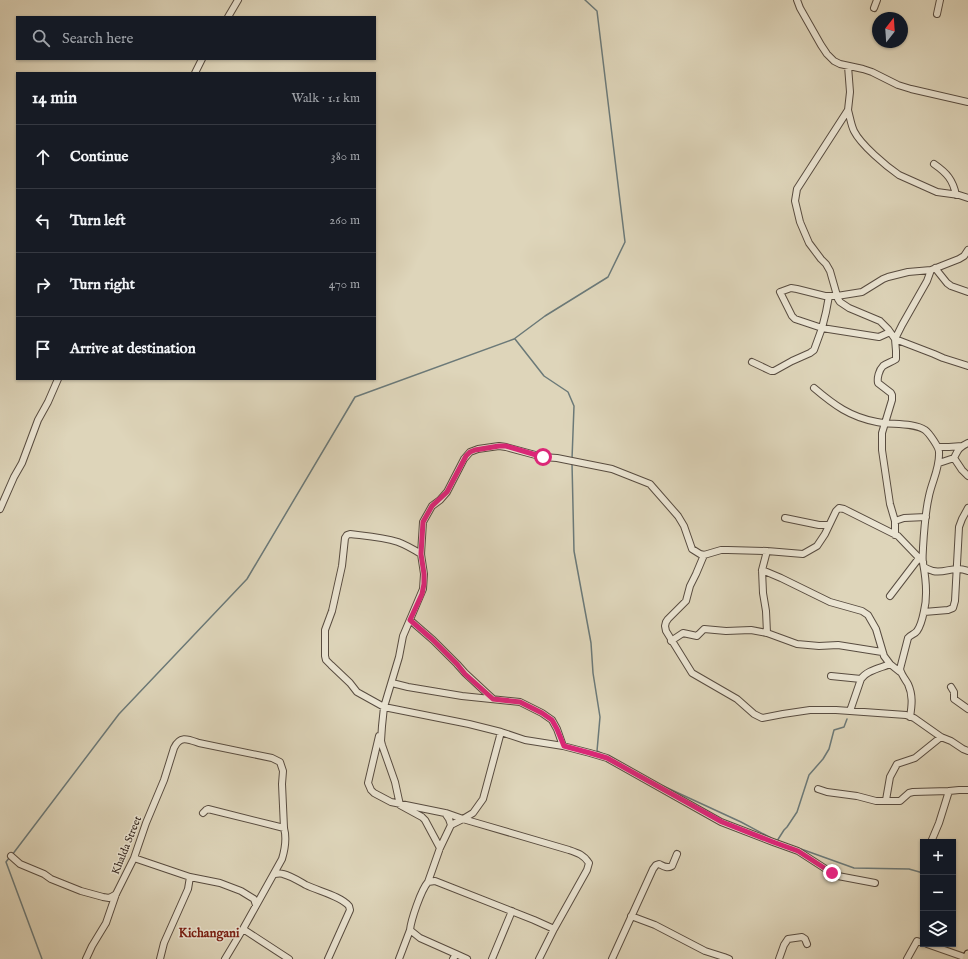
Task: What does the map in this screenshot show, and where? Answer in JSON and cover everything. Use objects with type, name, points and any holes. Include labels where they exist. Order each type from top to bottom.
[{"type":"street","points":[[229,16],[238,0]]},
{"type":"street","points":[[797,0],[800,8],[827,54],[840,64],[872,72],[898,85],[911,89],[968,102]]},
{"type":"street","points":[[874,8],[877,0]]},
{"type":"street","points":[[937,14],[940,0]]},
{"type":"street","points":[[196,72],[202,60]]},
{"type":"street","points":[[848,66],[850,92],[848,110],[856,135],[863,143],[895,173],[937,192],[968,198]]},
{"type":"street","points":[[848,110],[798,189],[795,201],[800,222],[810,243],[830,271],[837,296],[843,305],[880,321],[895,339],[968,366]]},
{"type":"street","points":[[934,164],[952,180],[956,195]]},
{"type":"street","points":[[890,332],[879,337],[822,328],[793,318],[780,292],[793,288],[823,296],[860,293],[888,277],[908,272],[933,269],[962,258],[968,250]]},
{"type":"street","points":[[933,269],[951,286],[968,292]]},
{"type":"street","points":[[895,535],[895,521],[890,504],[883,456],[882,433],[892,400],[892,395],[878,383],[877,379],[881,369],[896,359],[895,339],[933,269]]},
{"type":"street","points":[[752,362],[774,371],[812,352],[815,348],[822,328],[829,296]]},
{"type":"street","points":[[0,509],[22,463],[38,420],[58,380]]},
{"type":"street","points":[[814,388],[844,411],[860,418],[885,424],[904,424],[922,428],[927,432],[938,447],[939,463],[929,495],[922,562],[927,589],[926,602],[917,631],[908,638],[900,666],[900,672]]},
{"type":"street","points":[[938,447],[949,447],[965,444]]},
{"type":"street","points":[[939,463],[954,458],[958,450],[965,444]]},
{"type":"street","points":[[440,848],[425,820],[400,804],[395,782],[382,745],[382,726],[384,707],[399,657],[402,640],[423,589],[424,574],[421,554],[422,526],[425,516],[432,506],[447,492],[464,459],[470,452],[506,446],[543,457],[557,458],[612,469],[650,484],[678,516],[684,526],[692,549],[704,555],[721,550],[767,550],[801,554],[805,553],[817,546],[825,534],[836,510],[839,508],[900,538],[922,562],[933,571],[957,568],[968,571]]},
{"type":"street","points":[[954,458],[968,476]]},
{"type":"street","points":[[924,612],[948,610],[953,608],[955,601],[959,527],[968,508]]},
{"type":"street","points":[[895,521],[904,518],[926,517]]},
{"type":"street","points":[[785,518],[829,526]]},
{"type":"street","points":[[421,554],[397,542],[381,538],[350,534],[346,536],[342,566],[332,611],[325,630],[325,658],[357,692],[384,707],[469,724],[525,740],[564,746],[607,758],[722,822],[798,851],[838,876],[875,883]]},
{"type":"street","points":[[767,550],[762,570],[767,633]]},
{"type":"street","points":[[704,555],[690,586],[686,601],[668,619],[665,626],[671,641],[692,673],[737,699],[754,714],[762,718],[810,710],[836,710],[892,714],[910,717],[940,737],[968,751]]},
{"type":"street","points":[[890,596],[922,562]]},
{"type":"street","points":[[762,570],[776,575],[830,602],[866,613],[876,629],[884,656],[890,664],[903,675],[909,686],[912,695],[910,717]]},
{"type":"street","points":[[410,620],[433,640],[465,674],[493,699]]},
{"type":"street","points":[[671,641],[683,633],[697,636],[704,629],[726,631],[748,630],[767,633],[797,644],[819,646],[838,645],[882,652]]},
{"type":"street","points":[[850,711],[861,679],[867,673],[890,664]]},
{"type":"street","points":[[831,676],[861,679]]},
{"type":"street","points":[[392,683],[408,688],[462,696],[520,702],[552,720],[564,746]]},
{"type":"street","points":[[951,688],[954,692],[954,699],[968,709]]},
{"type":"street","points":[[382,726],[369,779],[369,786],[374,793],[391,802],[463,818],[579,853],[586,858],[589,863],[587,870],[539,959]]},
{"type":"street","points":[[398,959],[410,930],[424,888],[428,882],[440,848],[451,825],[474,813],[483,799],[501,732]]},
{"type":"street","points":[[886,800],[890,779],[897,764],[915,758],[940,737]]},
{"type":"street","name":"Khalda Street","points":[[86,959],[106,923],[116,894],[134,858],[176,744],[184,739],[188,739],[199,744],[268,757],[280,762],[283,771],[282,784],[284,828]]},
{"type":"street","points":[[818,789],[876,801],[900,801],[909,793],[914,792],[968,790]]},
{"type":"street","points":[[933,839],[949,791]]},
{"type":"street","points":[[203,813],[208,810],[284,828],[285,834],[285,848],[282,859],[225,959]]},
{"type":"street","points":[[445,813],[451,825]]},
{"type":"street","points":[[612,959],[655,866],[659,864],[667,868],[672,866],[677,854]]},
{"type":"street","points":[[11,856],[20,864],[81,891],[109,898],[116,894]]},
{"type":"street","points":[[134,858],[190,876],[220,883],[241,891],[254,898],[256,905]]},
{"type":"street","points":[[274,874],[284,874],[306,885],[342,899],[349,906],[350,910],[328,959]]},
{"type":"street","points":[[160,959],[164,943],[188,889],[190,876]]},
{"type":"street","points":[[428,882],[435,881],[554,929]]},
{"type":"street","points":[[492,959],[512,911]]},
{"type":"street","points":[[631,916],[655,925],[705,951],[729,959]]},
{"type":"street","points":[[243,929],[289,959]]},
{"type":"street","points":[[410,930],[420,938],[455,956],[467,959]]},
{"type":"street","points":[[779,959],[788,939],[802,937],[805,939],[807,944]]},
{"type":"street","points":[[907,959],[917,941],[920,942]]},
{"type":"street","points":[[935,947],[967,957]]},
{"type":"waterway","points":[[12,855],[119,714],[247,579],[355,397],[514,339],[545,316],[608,277],[625,242],[597,11],[585,0]]},
{"type":"waterway","points":[[515,339],[544,376],[568,392],[574,406],[572,459]]},
{"type":"waterway","points":[[572,463],[574,551],[591,643],[593,673],[600,717],[597,751],[605,755]]},
{"type":"waterway","points":[[777,841],[797,812],[809,775],[823,759],[829,749],[834,730],[844,727],[847,719]]},
{"type":"waterway","points":[[663,786],[741,822],[771,838]]},
{"type":"waterway","points":[[801,849],[854,868],[909,869],[920,872]]},
{"type":"waterway","points":[[9,858],[6,862],[42,959]]},
{"type":"district","name":"Kichangani","points":[[209,932]]},
{"type":"route","points":[[543,457],[506,446],[475,450],[466,456],[447,492],[432,506],[425,516],[422,526],[421,554],[424,568],[424,584],[422,594],[410,620],[433,640],[465,674],[493,699],[520,702],[552,720],[564,746],[607,758],[722,822],[798,851],[832,873]]}]
